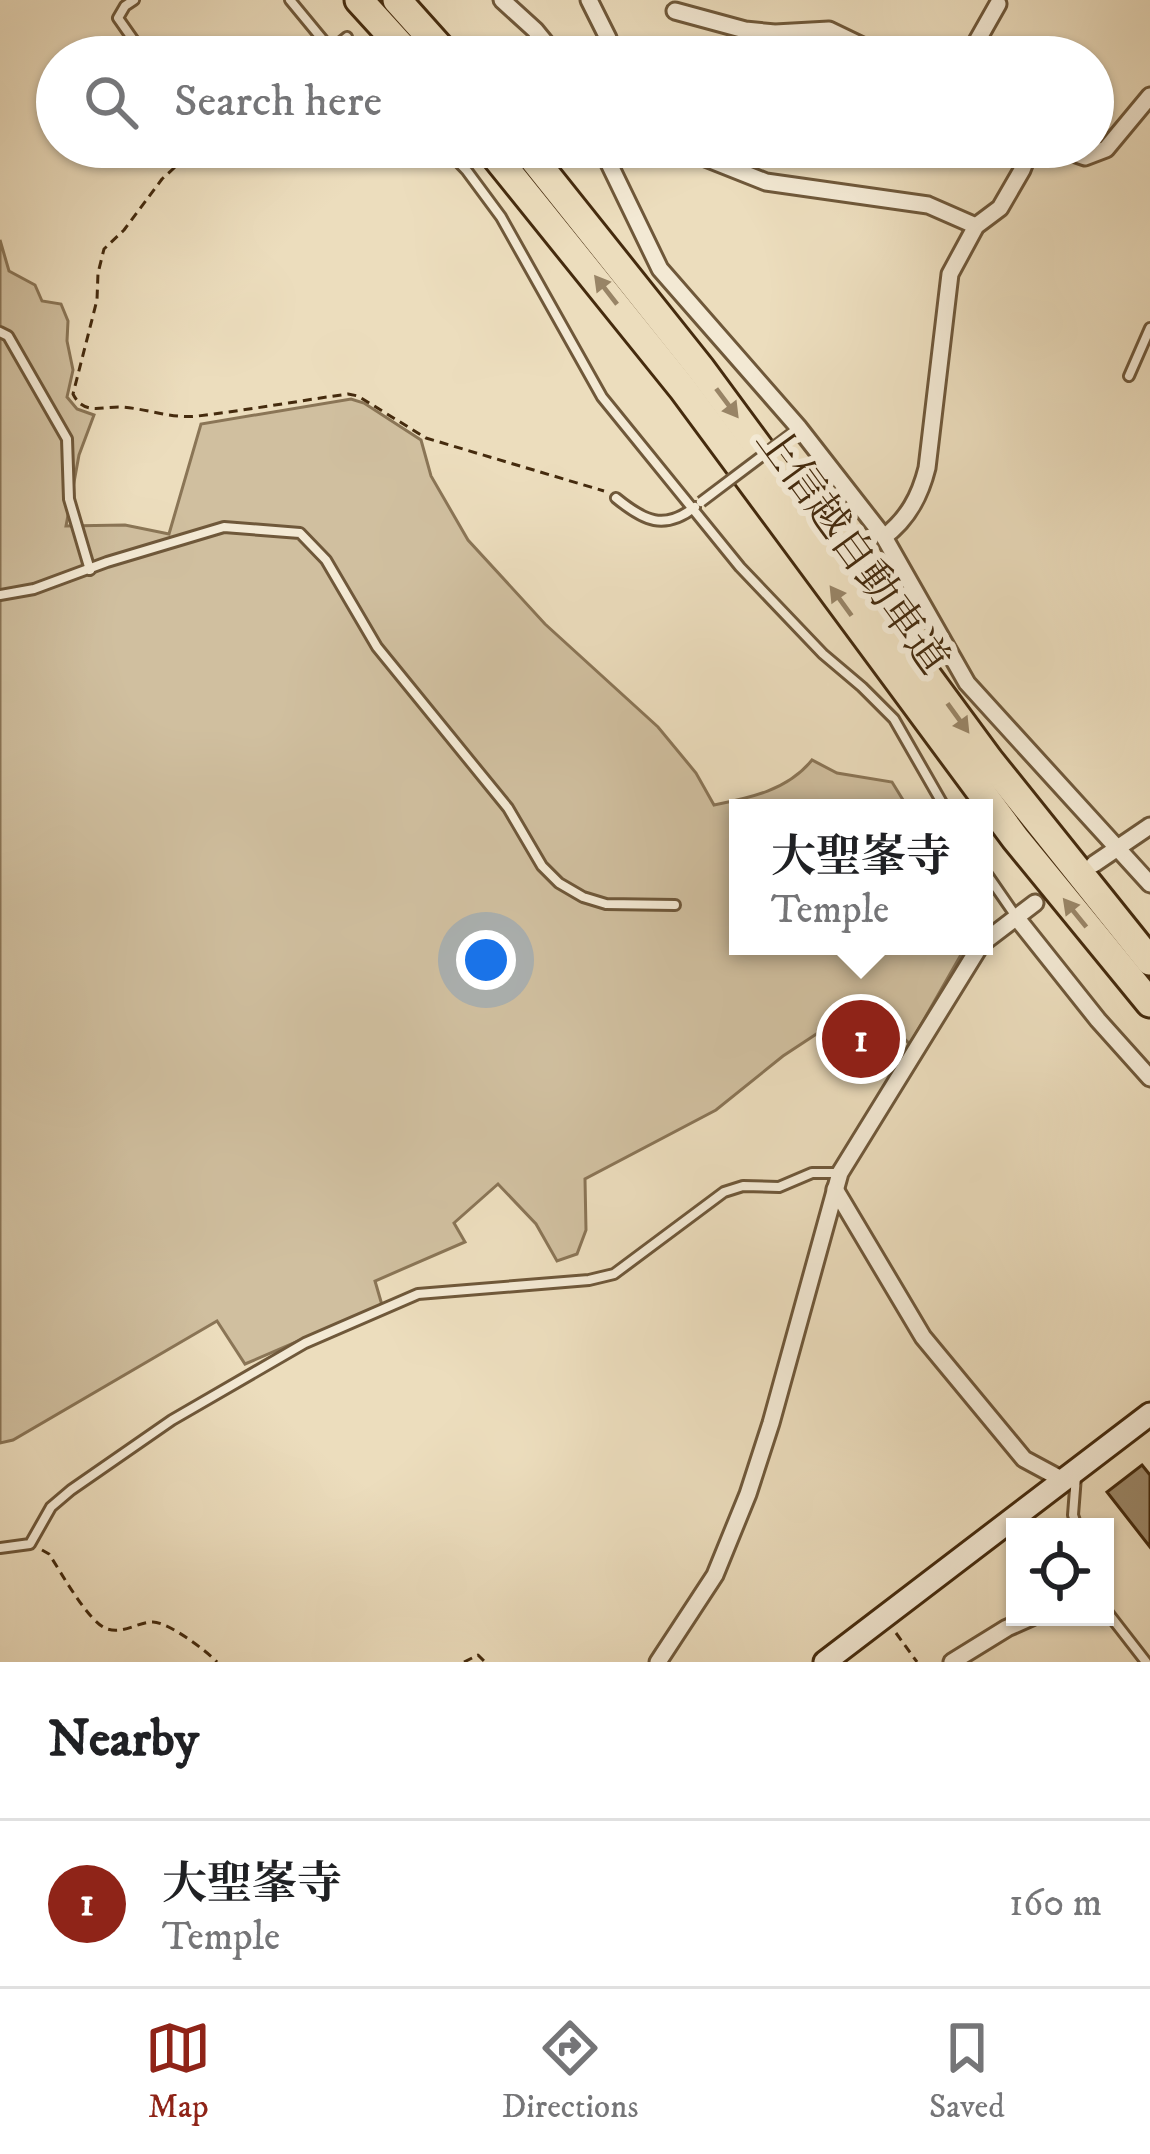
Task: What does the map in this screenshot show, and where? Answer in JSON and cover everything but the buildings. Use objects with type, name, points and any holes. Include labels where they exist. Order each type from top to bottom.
[{"type":"highway","points":[[359,0],[392,36]]},
{"type":"highway","points":[[397,0],[429,36]]},
{"type":"highway","name":"上信越自動車道","points":[[506,168],[696,406],[986,799]]},
{"type":"highway","name":"上信越自動車道","points":[[541,168],[764,451],[1035,820],[1150,961]]},
{"type":"highway","name":"上信越自動車道","points":[[993,808],[1150,1003]]},
{"type":"main road","points":[[826,1662],[1150,1414]]},
{"type":"street","points":[[502,0],[540,36]]},
{"type":"street","points":[[589,0],[607,36]]},
{"type":"street","points":[[978,36],[996,1]]},
{"type":"street","points":[[674,11],[746,30],[829,30],[841,36]]},
{"type":"street","points":[[1114,139],[1150,96]]},
{"type":"street","points":[[611,168],[660,268],[884,537],[967,683],[1150,884]]},
{"type":"street","points":[[731,168],[766,182],[928,205],[976,226]]},
{"type":"street","points":[[884,537],[899,524],[921,490],[927,468],[950,274],[976,226],[1000,208],[1023,168]]},
{"type":"street","points":[[1094,864],[1150,826]]},
{"type":"street","points":[[993,935],[1035,902]]},
{"type":"street","points":[[1016,917],[1150,1078]]},
{"type":"street","points":[[658,1662],[715,1575],[748,1494],[837,1181],[975,955]]},
{"type":"street","points":[[837,1181],[923,1337],[1024,1460],[1069,1476]]},
{"type":"street","points":[[952,1662],[1012,1626]]},
{"type":"lane","points":[[131,36],[118,18],[134,0]]},
{"type":"lane","points":[[290,0],[319,36]]},
{"type":"lane","points":[[464,168],[501,217],[602,397],[697,505],[740,567],[894,719],[940,799]]},
{"type":"lane","points":[[1129,376],[1150,328]]},
{"type":"lane","points":[[0,332],[8,336],[68,439],[69,500],[90,570]]},
{"type":"lane","points":[[616,498],[643,518],[681,517],[795,431]]},
{"type":"lane","points":[[0,595],[34,589],[224,527],[300,533],[326,560],[376,646],[508,808],[542,866],[559,883],[606,904],[675,905]]},
{"type":"lane","points":[[993,883],[1016,917]]},
{"type":"lane","points":[[0,1548],[30,1544],[51,1507],[71,1490],[172,1420],[305,1343],[418,1294],[614,1274],[724,1192],[743,1186],[779,1187],[812,1173],[837,1181]]},
{"type":"lane","points":[[1069,1476],[1077,1485],[1073,1518]]},
{"type":"lane","points":[[1114,1620],[1146,1662]]},
{"type":"path","points":[[174,168],[100,259],[97,300],[73,394],[83,407],[199,416],[348,394],[426,438],[616,498]]},
{"type":"path","points":[[30,1544],[49,1554],[94,1621],[108,1629],[163,1623],[217,1662]]},
{"type":"path","points":[[885,1617],[917,1662]]},
{"type":"path","points":[[464,1662],[478,1655],[485,1662]]},
{"type":"shaded area","points":[[0,240],[9,271],[35,285],[42,301],[61,304],[68,321],[73,370],[67,397],[77,409],[94,415],[79,455],[66,526],[125,525],[169,534],[201,424],[351,399],[364,403],[421,440],[431,476],[468,540],[545,624],[658,727],[696,773],[714,805],[729,802],[729,955],[961,955],[910,1044],[865,1002],[783,1056],[716,1110],[585,1179],[586,1230],[577,1254],[557,1261],[536,1224],[498,1184],[454,1223],[465,1242],[375,1281],[382,1305],[245,1364],[217,1321],[13,1440],[0,1443]]},
{"type":"shaded area","points":[[812,760],[837,773],[892,782],[902,799],[741,799],[780,786]]},
{"type":"place","name":"大聖峯寺","points":[[861,1039]]}]
